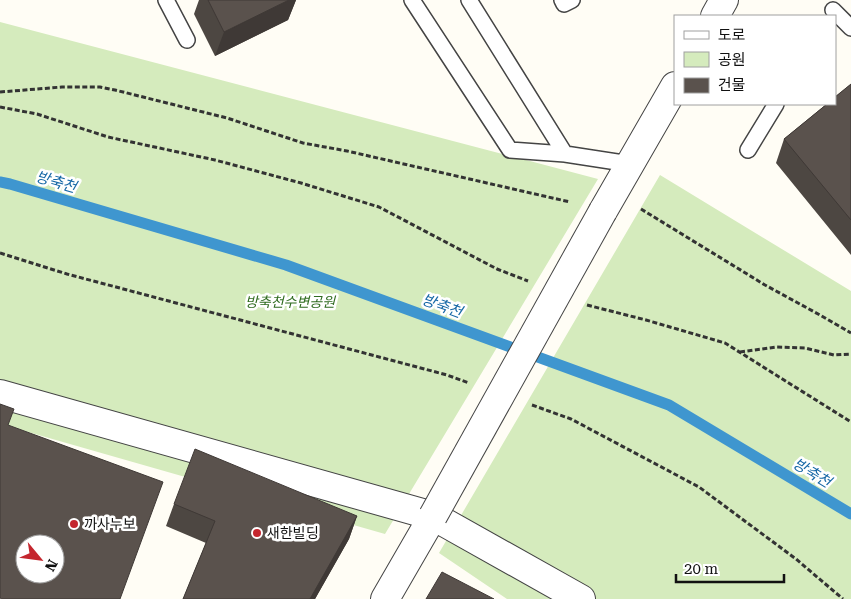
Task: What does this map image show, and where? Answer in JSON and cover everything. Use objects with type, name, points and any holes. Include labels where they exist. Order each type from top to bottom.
[{"type":"street","points":[[716,15],[724,0]]},
{"type":"street","points":[[385,599],[674,88]]},
{"type":"street","points":[[0,394],[433,516],[581,599]]},
{"type":"lane","points":[[166,0],[188,40]]},
{"type":"lane","points":[[412,0],[510,150],[565,154],[630,164]]},
{"type":"lane","points":[[469,0],[565,154]]},
{"type":"lane","points":[[562,0],[564,4],[572,0]]},
{"type":"lane","points":[[834,9],[851,28]]},
{"type":"lane","points":[[748,150],[775,105]]},
{"type":"path","points":[[0,92],[62,87],[100,87],[227,118],[303,143],[347,151],[589,207],[608,202],[765,285],[851,334]]},
{"type":"path","points":[[0,107],[37,114],[108,136],[215,160],[301,183],[379,207],[497,268],[531,283]]},
{"type":"path","points":[[0,253],[67,274],[447,375],[474,384]]},
{"type":"path","points":[[582,304],[725,343],[851,422]]},
{"type":"path","points":[[740,352],[776,347],[804,348],[834,354],[851,354]]},
{"type":"path","points":[[527,404],[571,419],[699,487],[796,559],[843,599]]},
{"type":"green space","name":"방축천수변공원","points":[[0,22],[598,179],[385,534],[0,424]]},
{"type":"green space","points":[[660,175],[851,291],[851,599],[507,599],[439,553]]},
{"type":"building","points":[[208,0],[289,0],[224,32]]},
{"type":"building","points":[[851,84],[851,220],[784,139],[826,105],[836,105],[836,96]]},
{"type":"building","name":"까사누보","points":[[0,404],[14,409],[8,425],[163,482],[120,599],[0,598]]},
{"type":"building","name":"새한빌딩","points":[[195,449],[357,516],[310,599],[183,599],[215,521],[174,504]]},
{"type":"building","points":[[442,572],[494,599],[426,599]]},
{"type":"waterway","name":"방축천","points":[[0,182],[286,265],[669,405],[851,514]]},
{"type":"place","name":"까사누보","points":[[74,524]]},
{"type":"place","name":"새한빌딩","points":[[257,533]]}]
